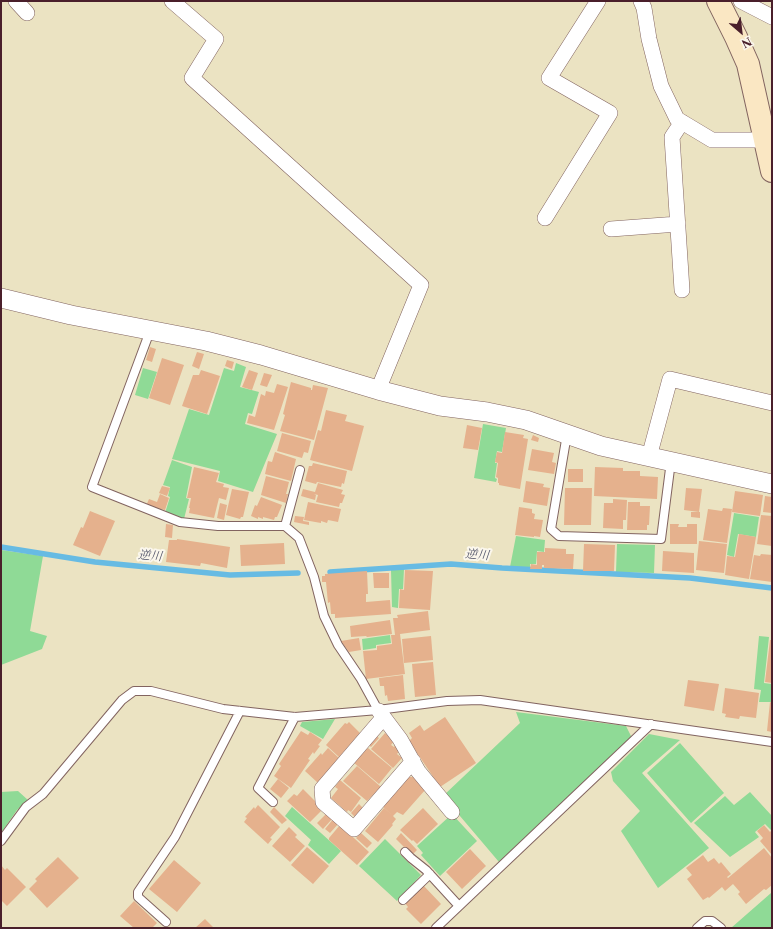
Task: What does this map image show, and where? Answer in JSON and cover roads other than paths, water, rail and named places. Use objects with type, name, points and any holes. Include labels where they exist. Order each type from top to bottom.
[{"type":"main road","points":[[730,3],[736,37],[748,64],[769,140],[772,171]]},
{"type":"street","points":[[16,1],[27,13]]},
{"type":"street","points":[[172,1],[216,39],[192,78],[421,285],[378,390]]},
{"type":"street","points":[[545,218],[610,113],[549,78],[598,1]]},
{"type":"street","points":[[641,1],[644,8],[649,39],[661,86],[676,119],[712,140],[769,140]]},
{"type":"street","points":[[730,3],[772,17]]},
{"type":"street","points":[[682,122],[672,137],[682,290]]},
{"type":"street","points":[[611,229],[678,224]]},
{"type":"street","points":[[1,298],[71,315],[206,341],[262,355],[378,390],[440,406],[487,412],[526,420],[601,446],[772,484]]},
{"type":"street","points":[[649,457],[670,379],[772,403]]},
{"type":"street","points":[[413,761],[354,829],[323,802],[322,789],[381,714],[400,739],[413,761],[418,771],[452,812]]},
{"type":"lane","points":[[150,331],[92,487],[180,522],[218,526],[285,526],[299,538],[314,577],[324,616],[338,645],[361,679],[381,714]]},
{"type":"lane","points":[[567,433],[551,529],[559,536],[661,539],[670,461]]},
{"type":"lane","points":[[285,526],[300,470]]},
{"type":"lane","points":[[1,841],[26,807],[43,794],[122,700],[134,691],[151,691],[223,709],[295,716],[381,714],[447,701],[480,700],[772,742]]},
{"type":"lane","points":[[166,922],[138,897],[138,892],[175,837],[240,711]]},
{"type":"lane","points":[[273,802],[258,788],[295,716]]},
{"type":"lane","points":[[436,928],[651,724]]},
{"type":"lane","points":[[405,852],[430,874],[460,906]]},
{"type":"lane","points":[[403,900],[430,874]]},
{"type":"lane","points":[[698,928],[705,921],[712,921],[721,928]]},
{"type":"waterway","name":"逆川","points":[[1,547],[95,562],[230,575],[298,573]]},
{"type":"waterway","points":[[330,572],[451,564],[690,578],[772,588]]}]
